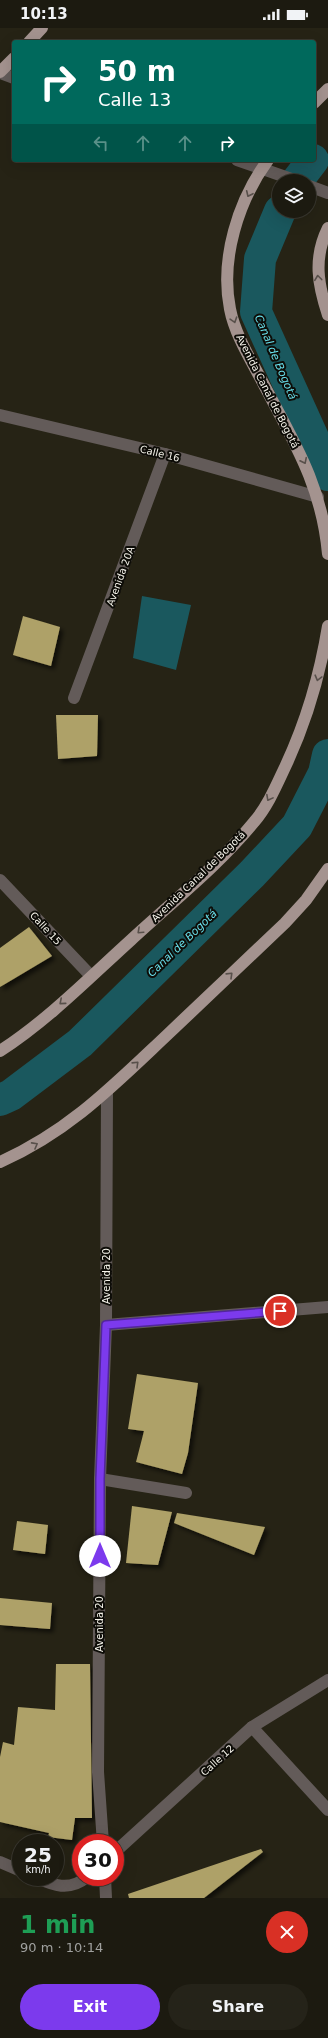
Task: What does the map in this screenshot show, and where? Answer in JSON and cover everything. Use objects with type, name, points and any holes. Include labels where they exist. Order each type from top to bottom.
[{"type":"main road","points":[[31,40],[42,28]]},
{"type":"main road","points":[[0,72],[12,60]]},
{"type":"main road","points":[[316,101],[328,88]]},
{"type":"main road","name":"Avenida Canal de Bogotá","points":[[264,164],[244,205],[231,246],[228,287],[230,310],[242,344],[304,462],[318,498],[326,532],[328,554]]},
{"type":"main road","points":[[328,228],[321,246],[317,271],[319,286],[328,315]]},
{"type":"main road","name":"Avenida Canal de Bogotá","points":[[0,1051],[21,1037],[91,976],[232,847],[265,807],[302,730],[322,661],[328,626]]},
{"type":"main road","points":[[0,1162],[59,1131],[107,1092],[285,923],[306,900],[328,869]]},
{"type":"street","points":[[0,72],[12,77]]},
{"type":"street","points":[[250,162],[264,164],[277,174]]},
{"type":"street","points":[[316,189],[328,193]]},
{"type":"street","name":"Calle 16","points":[[0,415],[165,454],[318,498]]},
{"type":"street","name":"Avenida 20A","points":[[74,698],[165,454]]},
{"type":"street","name":"Calle 15","points":[[0,880],[91,976]]},
{"type":"street","name":"Avenida 20","points":[[102,1834],[98,1772],[100,1479],[106,1325],[107,1092]]},
{"type":"street","points":[[106,1325],[328,1307]]},
{"type":"street","points":[[100,1479],[186,1493]]},
{"type":"street","name":"Calle 12","points":[[124,1844],[252,1727],[328,1680]]},
{"type":"street","points":[[252,1727],[328,1810]]},
{"type":"street","points":[[0,1862],[12,1867]]},
{"type":"street","points":[[105,1886],[106,1898]]},
{"type":"water","points":[[142,596],[191,605],[176,670],[133,658]]},
{"type":"building","points":[[23,616],[60,627],[51,666],[13,655]]},
{"type":"building","points":[[56,715],[98,715],[97,756],[58,759]]},
{"type":"building","points":[[29,927],[52,956],[0,987],[0,948]]},
{"type":"building","points":[[137,1374],[198,1383],[188,1453],[182,1474],[136,1462],[144,1431],[128,1429]]},
{"type":"building","points":[[132,1506],[172,1512],[158,1565],[126,1563]]},
{"type":"building","points":[[177,1513],[265,1527],[254,1555],[174,1523]]},
{"type":"building","points":[[17,1521],[48,1525],[45,1554],[13,1550]]},
{"type":"building","points":[[0,1598],[52,1603],[50,1629],[0,1625]]},
{"type":"building","points":[[56,1664],[90,1664],[92,1818],[75,1818],[72,1840],[64,1839],[64,1834],[49,1834],[0,1822],[0,1757],[3,1742],[14,1745],[18,1707],[55,1710]]},
{"type":"building","points":[[261,1849],[263,1852],[204,1898],[129,1898],[128,1894]]},
{"type":"waterway","name":"Canal de Bogotá","points":[[302,174],[311,162]]},
{"type":"waterway","name":"Canal de Bogotá","points":[[277,218],[260,259],[256,312],[324,462],[328,475]]},
{"type":"waterway","name":"Canal de Bogotá","points":[[0,1100],[11,1095],[80,1043],[252,874],[297,826],[324,773],[328,755]]},
{"type":"route","points":[[100,1556],[100,1479],[106,1325],[280,1311]]}]
